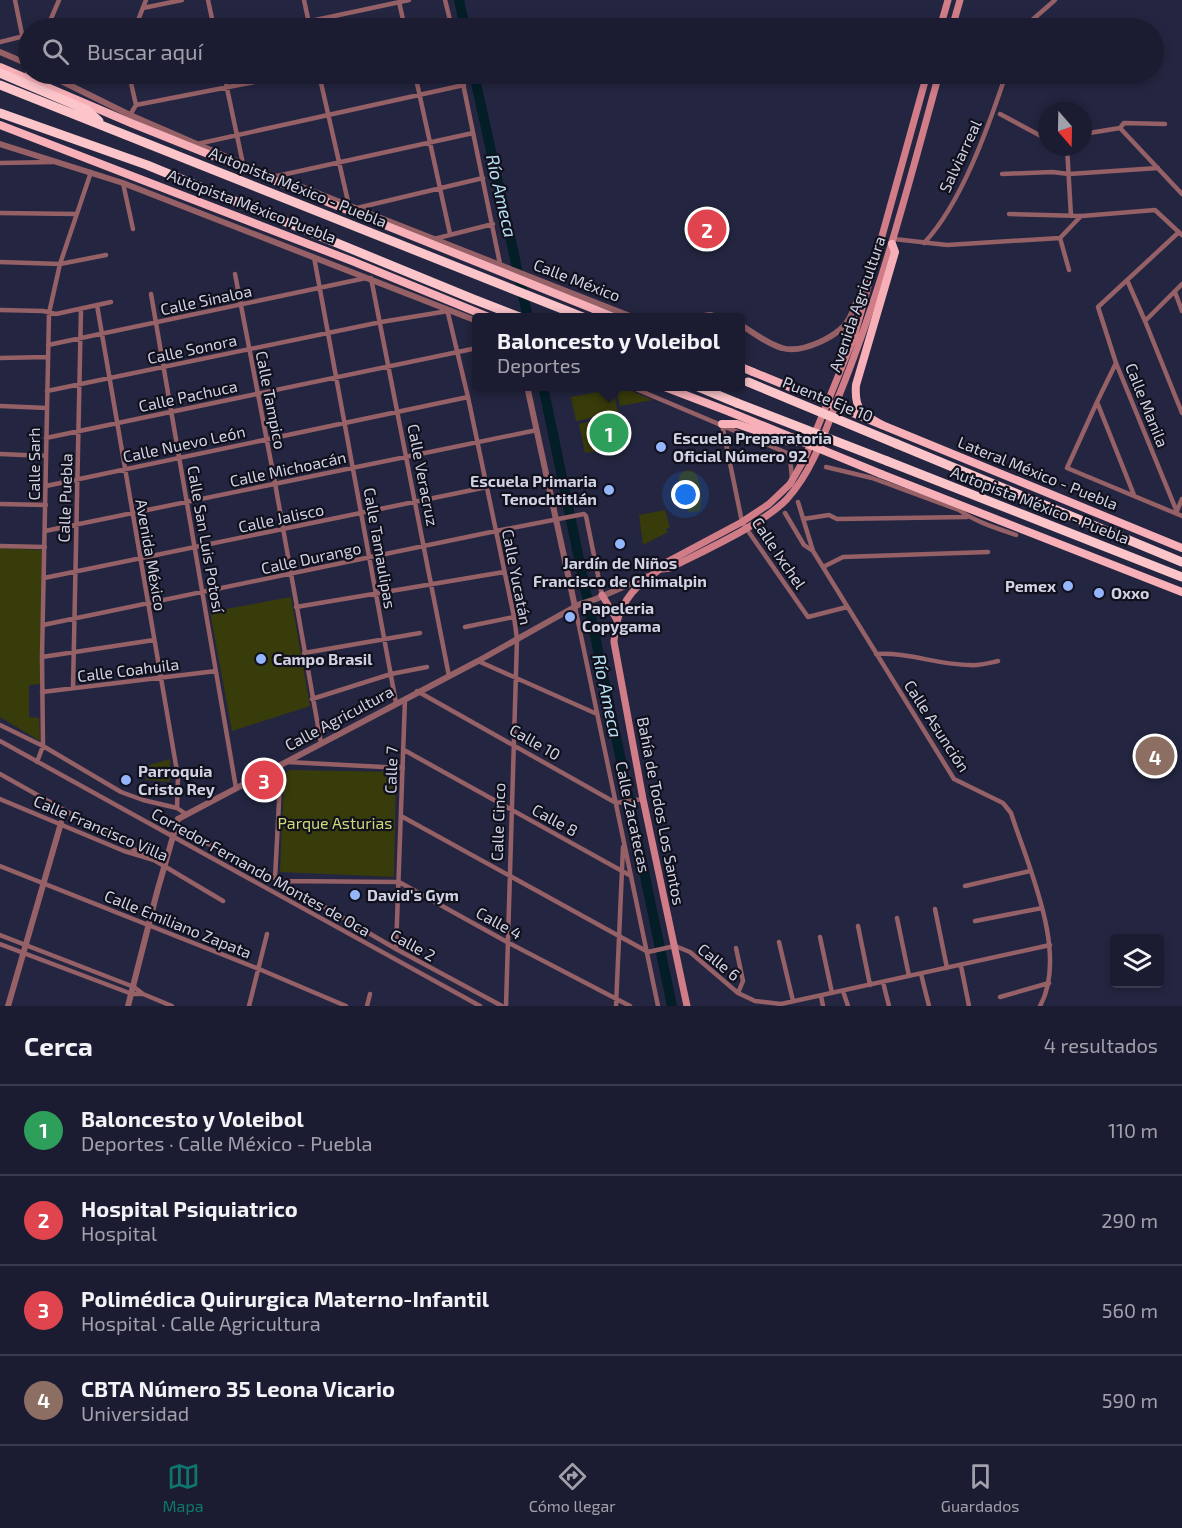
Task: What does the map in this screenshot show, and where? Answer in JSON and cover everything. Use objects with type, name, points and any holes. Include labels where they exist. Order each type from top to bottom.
[{"type":"highway","name":"Autopista México Puebla","points":[[0,68],[18,75]]},
{"type":"highway","points":[[0,73],[18,81]]},
{"type":"highway","points":[[26,84],[87,110],[103,125]]},
{"type":"highway","name":"Autopista México Puebla","points":[[41,84],[131,123],[500,267],[605,313]]},
{"type":"highway","name":"Autopista México - Puebla","points":[[0,86],[573,313]]},
{"type":"highway","points":[[0,113],[147,165],[511,313]]},
{"type":"highway","name":"Autopista México Puebla","points":[[0,125],[352,261],[479,313]]},
{"type":"highway","points":[[882,425],[862,413],[857,405],[855,393],[895,252],[893,241]]},
{"type":"highway","name":"Puente Eje 10","points":[[745,369],[882,425]]},
{"type":"highway","name":"Puente Eje 10","points":[[745,381],[897,444]]},
{"type":"highway","points":[[673,391],[804,442],[949,503],[1182,592]]},
{"type":"highway","name":"Autopista México - Puebla","points":[[706,391],[1182,577]]},
{"type":"highway","points":[[722,424],[737,424],[789,442],[804,442]]},
{"type":"highway","name":"Lateral México - Puebla","points":[[882,425],[1182,548]]},
{"type":"highway","name":"Autopista México - Puebla","points":[[897,444],[1182,562]]},
{"type":"main road","points":[[943,18],[948,0]]},
{"type":"main road","points":[[955,18],[960,0]]},
{"type":"main road","name":"Avenida Agricultura","points":[[744,525],[792,480],[805,458],[854,337],[924,84]]},
{"type":"main road","name":"Avenida Agricultura","points":[[617,620],[624,602],[654,573],[662,568],[670,568],[785,501],[812,464],[862,340],[893,241],[936,84]]},
{"type":"main road","points":[[599,597],[617,620]]},
{"type":"main road","name":"Bahía de Todos Los Santos","points":[[617,620],[614,642],[640,799],[687,1006]]},
{"type":"street","points":[[15,0],[20,18]]},
{"type":"street","points":[[51,18],[59,0]]},
{"type":"street","points":[[139,18],[146,0]]},
{"type":"street","points":[[143,8],[182,0]]},
{"type":"street","points":[[208,0],[212,18]]},
{"type":"street","points":[[304,0],[307,18]]},
{"type":"street","points":[[325,18],[409,0]]},
{"type":"street","points":[[445,0],[450,18]]},
{"type":"street","points":[[1034,18],[1054,0]]},
{"type":"street","points":[[399,1],[403,18]]},
{"type":"street","points":[[0,42],[18,38]]},
{"type":"street","points":[[0,52],[18,60]]},
{"type":"street","name":"Autopista México Puebla","points":[[67,84],[130,115],[243,164],[500,267]]},
{"type":"street","points":[[130,115],[136,105],[131,84]]},
{"type":"street","points":[[226,84],[243,164]]},
{"type":"street","points":[[136,105],[246,84]]},
{"type":"street","points":[[321,84],[349,206]]},
{"type":"street","points":[[417,84],[450,234]]},
{"type":"street","name":"Salviarreal","points":[[924,243],[943,220],[969,168],[1003,84]]},
{"type":"street","points":[[197,144],[464,85],[500,267]]},
{"type":"street","points":[[1000,114],[1038,134]]},
{"type":"street","points":[[1092,133],[1120,128],[1124,123],[1165,124]]},
{"type":"street","points":[[1120,128],[1182,194]]},
{"type":"street","points":[[276,176],[473,132]]},
{"type":"street","name":"Autopista México Puebla","points":[[0,144],[123,183],[472,319]]},
{"type":"street","points":[[1068,156],[1071,216]]},
{"type":"street","points":[[0,163],[62,162]]},
{"type":"street","points":[[1002,174],[1052,172],[1069,174],[1158,168]]},
{"type":"street","name":"Calle Sarh","points":[[37,762],[43,746],[42,657],[49,313],[60,264],[90,172]]},
{"type":"street","points":[[356,208],[483,178]]},
{"type":"street","points":[[123,183],[133,228]]},
{"type":"street","points":[[1009,214],[1082,216],[1155,210],[1180,233],[1127,280],[1146,321],[1182,414]]},
{"type":"street","points":[[0,213],[76,214]]},
{"type":"street","points":[[893,241],[947,245],[1060,238],[1082,216]]},
{"type":"street","points":[[432,241],[450,234],[493,224]]},
{"type":"street","points":[[1060,238],[1069,270]]},
{"type":"street","points":[[0,262],[60,264],[106,255]]},
{"type":"street","name":"Calle Tamaulipas","points":[[314,256],[396,703]]},
{"type":"street","points":[[347,270],[352,261]]},
{"type":"street","name":"Calle Tampico","points":[[235,274],[284,530],[321,743]]},
{"type":"street","name":"Calle Sinaloa","points":[[48,345],[370,278]]},
{"type":"street","name":"Calle Veracruz","points":[[370,278],[381,322],[449,676]]},
{"type":"street","name":"Calle Manila","points":[[1127,280],[1098,307],[1116,363],[1176,513]]},
{"type":"street","name":"Calle México","points":[[538,283],[621,313]]},
{"type":"street","points":[[1146,321],[1182,284]]},
{"type":"street","points":[[745,327],[784,349],[807,346],[829,337],[844,326],[861,294],[867,291]]},
{"type":"street","points":[[1174,292],[1182,310]]},
{"type":"street","name":"Calle San Luis Potosí","points":[[151,294],[236,788]]},
{"type":"street","points":[[0,310],[43,311],[56,314],[111,302]]},
{"type":"street","name":"Avenida México","points":[[97,305],[178,777],[177,808]]},
{"type":"street","name":"Calle Puebla","points":[[72,688],[81,309]]},
{"type":"street","name":"Calle Sonora","points":[[47,391],[448,310]]},
{"type":"street","name":"Calle Yucatán","points":[[448,310],[487,487],[517,639]]},
{"type":"street","name":"Calle Pachuca","points":[[46,438],[472,349]]},
{"type":"street","points":[[0,358],[47,357]]},
{"type":"street","points":[[1116,363],[1068,468],[1182,516]]},
{"type":"street","name":"Calle Zacatecas","points":[[528,391],[559,519],[658,1006]]},
{"type":"street","points":[[639,391],[722,424],[786,453],[790,457],[792,480]]},
{"type":"street","name":"Calle Nuevo León","points":[[46,486],[468,398]]},
{"type":"street","points":[[1097,402],[1134,495]]},
{"type":"street","points":[[0,406],[46,408]]},
{"type":"street","name":"Calle Ixchel","points":[[722,424],[744,525],[808,617],[847,607]]},
{"type":"street","name":"Calle Michoacán","points":[[45,531],[537,430]]},
{"type":"street","points":[[0,454],[46,456]]},
{"type":"street","points":[[826,467],[872,478],[949,503],[968,517],[1016,535]]},
{"type":"street","name":"Calle Jalisco","points":[[44,579],[487,487]]},
{"type":"street","points":[[1176,513],[1182,499]]},
{"type":"street","name":"Calle Asunción","points":[[798,502],[813,551],[954,779],[1003,803],[1008,808],[1042,908],[1050,945],[1049,983],[1040,1006]]},
{"type":"street","points":[[0,504],[46,505]]},
{"type":"street","name":"Calle Asunción","points":[[785,513],[804,545],[813,551]]},
{"type":"street","points":[[803,519],[829,514],[837,519],[968,517]]},
{"type":"street","name":"Calle Durango","points":[[43,625],[581,515],[586,516],[599,597]]},
{"type":"street","points":[[0,546],[45,547]]},
{"type":"street","points":[[823,567],[843,557],[988,552]]},
{"type":"street","points":[[296,607],[504,572]]},
{"type":"street","name":"Calle Agricultura","points":[[128,1006],[178,819],[417,691],[478,661],[577,605],[654,573]]},
{"type":"street","points":[[465,627],[514,617]]},
{"type":"street","points":[[304,653],[420,633]]},
{"type":"street","name":"Calle Cinco","points":[[504,1006],[517,639]]},
{"type":"street","points":[[42,657],[154,640]]},
{"type":"street","points":[[876,654],[894,653],[966,665],[998,661]]},
{"type":"street","points":[[478,661],[597,714]]},
{"type":"street","points":[[312,699],[391,674],[427,667]]},
{"type":"street","name":"Calle Coahuila","points":[[42,692],[216,671]]},
{"type":"street","name":"Calle 10","points":[[417,691],[616,803]]},
{"type":"street","name":"Calle 7","points":[[396,950],[405,699]]},
{"type":"street","points":[[0,725],[43,746],[120,792],[177,808],[186,814]]},
{"type":"street","name":"Corredor Fernando Montes de Oca","points":[[0,741],[480,1006]]},
{"type":"street","name":"Calle 8","points":[[404,750],[631,876]]},
{"type":"street","points":[[274,878],[283,763],[403,768]]},
{"type":"street","points":[[0,774],[154,860]]},
{"type":"street","name":"Calle Francisco Villa","points":[[0,799],[154,860],[223,901]]},
{"type":"street","points":[[616,803],[640,799]]},
{"type":"street","points":[[401,816],[648,952],[672,947]]},
{"type":"street","points":[[8,1006],[61,823]]},
{"type":"street","name":"Calle 2","points":[[187,833],[280,881],[396,950],[504,1006]]},
{"type":"street","points":[[616,1006],[623,839]]},
{"type":"street","name":"Calle Emiliano Zapata","points":[[0,866],[346,1006]]},
{"type":"street","points":[[965,886],[1030,871]]},
{"type":"street","name":"Calle 4","points":[[280,881],[399,882],[630,1006]]},
{"type":"street","points":[[975,921],[1042,908]]},
{"type":"street","points":[[935,909],[947,968]]},
{"type":"street","points":[[897,918],[909,976]]},
{"type":"street","points":[[858,926],[870,985]]},
{"type":"street","points":[[249,1006],[267,934]]},
{"type":"street","points":[[0,935],[172,1006]]},
{"type":"street","points":[[819,938],[832,993]]},
{"type":"street","points":[[779,942],[793,1001]]},
{"type":"street","points":[[0,944],[133,990]]},
{"type":"street","name":"Calle 6","points":[[672,947],[690,952],[747,998],[782,1005],[1050,945]]},
{"type":"street","points":[[736,948],[743,981],[738,993]]},
{"type":"street","points":[[961,966],[969,1006]]},
{"type":"street","points":[[921,974],[929,1006]]},
{"type":"street","points":[[883,982],[889,1006]]},
{"type":"street","points":[[1000,997],[1049,983]]},
{"type":"street","points":[[843,991],[848,1006]]},
{"type":"street","points":[[367,1006],[370,994]]},
{"type":"street","points":[[821,996],[823,1006]]},
{"type":"street","points":[[744,1006],[747,998]]},
{"type":"green space","points":[[613,391],[618,413],[576,421],[571,397]]},
{"type":"green space","points":[[617,391],[631,391],[653,400],[620,406]]},
{"type":"green space","points":[[615,416],[621,446],[604,450],[598,420]]},
{"type":"green space","points":[[596,420],[602,450],[585,453],[579,424]]},
{"type":"green space","points":[[685,471],[694,472],[699,481],[701,498],[699,511],[689,512],[682,500],[679,478],[680,474]]},
{"type":"green space","points":[[665,510],[670,527],[666,529],[668,532],[643,545],[639,515]]},
{"type":"green space","points":[[0,548],[42,550],[40,684],[29,685],[29,717],[39,718],[40,741],[0,717]]},
{"type":"green space","name":"Campo Brasil","points":[[291,597],[310,706],[232,731],[210,612]]},
{"type":"green space","points":[[170,759],[170,782],[146,780],[146,766]]},
{"type":"green space","name":"Parque Asturias","points":[[290,770],[396,772],[394,877],[280,872],[284,775]]},
{"type":"waterway","name":"Río Ameca","points":[[459,0],[463,18]]},
{"type":"waterway","name":"Río Ameca","points":[[476,84],[527,313]]},
{"type":"waterway","name":"Río Ameca","points":[[544,391],[672,1006]]},
{"type":"place","name":"Hospital Psiquiatrico","points":[[707,229]]},
{"type":"place","name":"Baloncesto y Voleibol","points":[[609,433]]},
{"type":"place","name":"Escuela Preparatoria Oficial Número 92","points":[[661,447]]},
{"type":"place","name":"Escuela Primaria Tenochtitlán","points":[[609,490]]},
{"type":"place","name":"Jardín de Niños Francisco de Chimalpin","points":[[620,544]]},
{"type":"place","name":"Pemex","points":[[1068,586]]},
{"type":"place","name":"Oxxo","points":[[1099,593]]},
{"type":"place","name":"Papeleria Copygama","points":[[570,617]]},
{"type":"place","name":"Campo Brasil","points":[[261,659]]},
{"type":"place","name":"CBTA Número 35 Leona Vicario","points":[[1155,756]]},
{"type":"place","name":"Parroquia Cristo Rey","points":[[126,780]]},
{"type":"place","name":"Polimédica Quirurgica Materno-Infantil","points":[[264,780]]},
{"type":"place","name":"David's Gym","points":[[355,895]]}]
